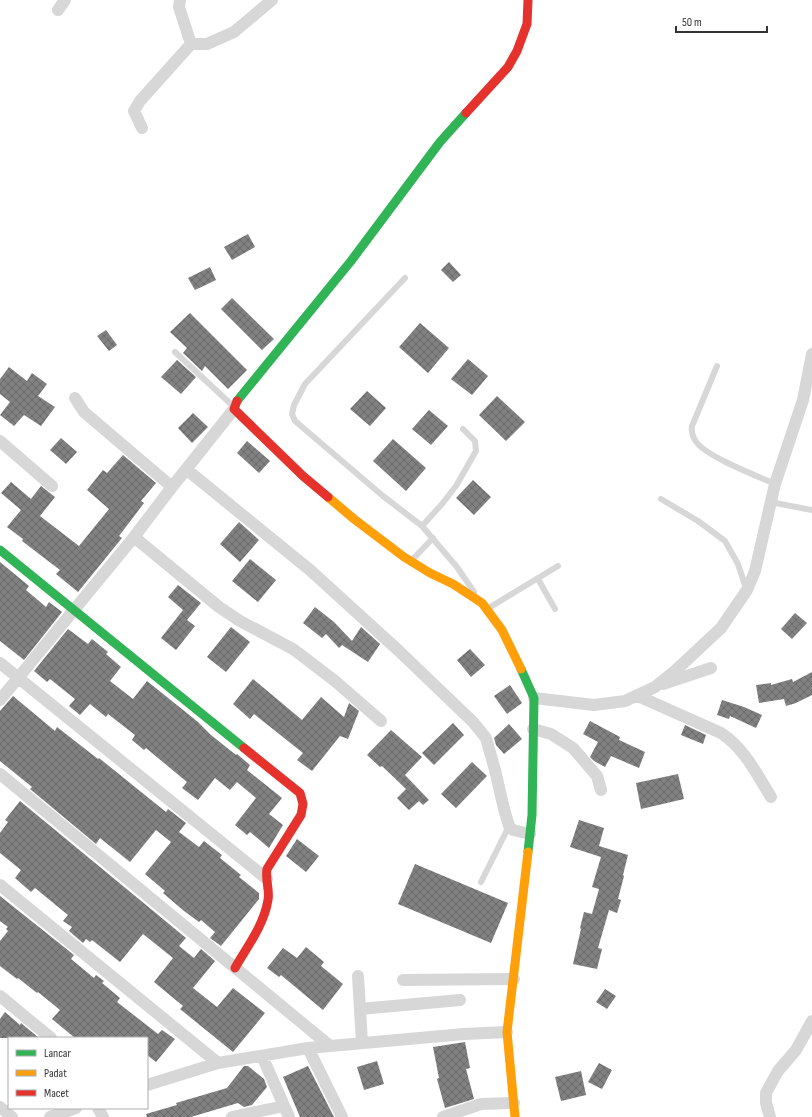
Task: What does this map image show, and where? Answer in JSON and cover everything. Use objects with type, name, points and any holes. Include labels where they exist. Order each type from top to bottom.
[{"type":"street","points":[[58,10],[66,0]]},
{"type":"street","points":[[180,0],[179,7],[191,44]]},
{"type":"street","points":[[142,128],[134,111],[140,101],[191,44],[207,44],[234,32],[272,0]]},
{"type":"street","points":[[0,700],[134,537],[172,486],[352,261],[440,142],[508,67],[517,51],[527,24],[528,0]]},
{"type":"street","points":[[655,687],[675,671],[720,628],[747,590],[756,571],[770,502],[803,400],[812,354]]},
{"type":"street","points":[[75,398],[84,412],[172,486]]},
{"type":"street","points":[[234,408],[303,476],[385,544],[411,562],[453,584],[484,606],[502,630],[534,698],[530,834],[507,1032],[515,1117]]},
{"type":"street","points":[[0,441],[52,486]]},
{"type":"street","points":[[186,469],[310,570],[399,651],[473,722],[486,738],[496,770],[509,826],[513,830],[530,834]]},
{"type":"street","points":[[134,537],[219,607],[240,621],[293,649],[335,681],[381,721]]},
{"type":"street","points":[[0,550],[300,793],[304,807],[301,815],[266,869],[268,901],[263,916],[235,968]]},
{"type":"street","points":[[0,663],[267,880]]},
{"type":"street","points":[[534,698],[594,705],[625,701],[655,687],[710,668]]},
{"type":"street","points":[[638,696],[721,733],[732,740],[743,752],[770,797]]},
{"type":"street","points":[[533,729],[551,734],[573,748],[597,776],[601,790]]},
{"type":"street","points":[[0,774],[330,1046]]},
{"type":"street","points":[[0,885],[218,1062]]},
{"type":"street","points":[[358,976],[362,1043]]},
{"type":"street","points":[[403,980],[514,979]]},
{"type":"street","points":[[0,996],[50,1037]]},
{"type":"street","points":[[360,1010],[460,1000]]},
{"type":"street","points":[[770,1117],[766,1103],[766,1093],[778,1071],[796,1050],[812,1021]]},
{"type":"street","points":[[148,1085],[218,1062],[308,1048],[464,1034],[507,1032]]},
{"type":"street","points":[[308,1048],[342,1117]]},
{"type":"street","points":[[232,1117],[286,1112],[262,1056]]},
{"type":"street","points":[[443,1117],[481,1104],[514,1103]]},
{"type":"street","points":[[0,1107],[12,1117]]},
{"type":"street","points":[[50,1117],[73,1109]]},
{"type":"lane","points":[[405,278],[305,384],[294,405],[292,414],[295,421],[334,456],[422,526],[457,567],[484,606],[538,579],[558,566]]},
{"type":"lane","points":[[175,352],[234,408]]},
{"type":"lane","points":[[717,366],[692,426],[691,431],[694,438],[704,450],[775,484]]},
{"type":"lane","points":[[422,526],[456,486],[476,451],[475,442],[463,429]]},
{"type":"lane","points":[[661,499],[698,521],[725,541],[738,564],[747,590]]},
{"type":"lane","points":[[770,502],[812,510]]},
{"type":"lane","points":[[411,562],[433,538]]},
{"type":"lane","points":[[538,579],[555,609]]},
{"type":"lane","points":[[481,882],[509,826]]},
{"type":"building","points":[[248,234],[255,247],[232,260],[224,247]]},
{"type":"building","points":[[449,262],[461,275],[453,282],[441,270]]},
{"type":"building","points":[[210,267],[216,280],[195,290],[188,278]]},
{"type":"building","points":[[232,298],[274,339],[262,350],[221,309]]},
{"type":"building","points":[[190,313],[247,370],[228,389],[205,366],[202,371],[183,353],[187,348],[170,332]]},
{"type":"building","points":[[420,323],[449,348],[428,373],[399,347]]},
{"type":"building","points":[[106,330],[117,345],[109,351],[97,336]]},
{"type":"building","points":[[468,359],[488,376],[472,395],[451,379]]},
{"type":"building","points":[[177,360],[196,377],[181,394],[161,377]]},
{"type":"building","points":[[9,367],[27,381],[32,373],[47,384],[38,396],[55,407],[41,426],[24,415],[14,426],[0,415],[10,402],[0,394],[0,379]]},
{"type":"building","points":[[367,391],[386,408],[370,426],[350,409]]},
{"type":"building","points":[[497,396],[525,422],[506,441],[479,415]]},
{"type":"building","points":[[429,410],[448,426],[431,445],[412,429]]},
{"type":"building","points":[[193,413],[208,427],[192,443],[178,428]]},
{"type":"building","points":[[61,438],[77,452],[66,464],[50,450]]},
{"type":"building","points":[[393,439],[426,468],[406,491],[373,461]]},
{"type":"building","points":[[247,441],[270,461],[259,473],[237,453]]},
{"type":"building","points":[[123,455],[156,483],[141,501],[144,503],[119,536],[122,538],[78,592],[56,574],[60,570],[22,541],[23,539],[7,527],[21,510],[1,493],[11,482],[31,499],[41,486],[55,497],[40,516],[79,546],[109,509],[87,490],[103,470],[107,473]]},
{"type":"building","points":[[473,480],[491,497],[474,515],[456,498]]},
{"type":"building","points":[[239,522],[259,540],[240,562],[220,544]]},
{"type":"building","points":[[250,559],[276,580],[258,602],[232,581]]},
{"type":"building","points":[[0,562],[29,586],[26,590],[46,607],[49,602],[62,612],[24,660],[0,641]]},
{"type":"building","points":[[178,585],[201,603],[187,620],[195,626],[176,650],[161,638],[183,610],[168,597]]},
{"type":"building","points":[[315,607],[334,622],[352,641],[361,627],[380,644],[368,662],[342,645],[339,648],[326,634],[322,638],[303,623]]},
{"type":"building","points":[[795,613],[807,623],[792,639],[781,629]]},
{"type":"building","points":[[231,627],[250,642],[226,672],[207,657]]},
{"type":"building","points":[[68,629],[88,644],[92,639],[108,652],[106,654],[121,667],[110,681],[133,699],[147,681],[198,722],[211,735],[250,765],[247,770],[282,798],[269,814],[283,825],[269,848],[250,832],[247,835],[235,825],[256,798],[237,782],[230,790],[215,778],[198,800],[182,788],[187,782],[146,748],[144,750],[132,740],[135,735],[108,714],[106,717],[90,704],[80,715],[69,706],[75,699],[50,679],[47,682],[34,671]]},
{"type":"building","points":[[470,649],[485,665],[471,677],[457,660]]},
{"type":"building","points":[[812,672],[812,695],[786,706],[784,699],[759,703],[756,685],[771,683],[771,685],[792,679],[793,682]]},
{"type":"building","points":[[253,679],[302,720],[321,697],[344,717],[349,703],[359,711],[348,739],[340,736],[312,771],[297,760],[303,753],[254,714],[250,719],[233,704]]},
{"type":"building","points":[[510,685],[522,703],[507,714],[494,696]]},
{"type":"building","points":[[13,696],[55,731],[57,727],[98,759],[99,758],[166,812],[168,809],[186,823],[179,832],[199,847],[204,841],[222,855],[220,858],[241,875],[239,877],[259,893],[259,899],[221,946],[210,938],[215,932],[201,920],[199,922],[184,911],[163,893],[165,891],[145,874],[171,842],[156,830],[130,862],[100,838],[96,844],[30,789],[32,787],[0,761],[0,711]]},
{"type":"building","points":[[722,700],[762,715],[756,728],[730,716],[729,719],[717,715]]},
{"type":"building","points":[[590,721],[620,737],[619,740],[645,752],[639,768],[611,756],[605,767],[594,761],[590,757],[598,742],[583,734]]},
{"type":"building","points":[[453,723],[464,735],[434,765],[422,753]]},
{"type":"building","points":[[509,724],[522,739],[504,754],[496,745],[494,738]]},
{"type":"building","points":[[685,725],[706,735],[703,744],[681,735]]},
{"type":"building","points":[[391,730],[422,757],[405,775],[429,800],[423,805],[419,801],[409,810],[397,798],[406,789],[382,766],[380,767],[367,755]]},
{"type":"building","points":[[472,762],[487,776],[456,808],[441,794]]},
{"type":"building","points":[[678,774],[684,799],[641,809],[636,783]]},
{"type":"building","points":[[20,801],[186,938],[179,946],[194,958],[201,949],[215,961],[193,988],[217,1007],[233,988],[265,1013],[233,1052],[180,1009],[183,1006],[154,982],[173,958],[143,934],[120,962],[92,940],[90,942],[86,939],[83,943],[69,931],[72,927],[63,921],[68,915],[35,888],[31,892],[15,878],[21,870],[0,853],[0,833],[8,822],[5,820]]},
{"type":"building","points":[[579,820],[604,828],[599,846],[628,855],[618,899],[621,900],[617,913],[609,910],[598,948],[602,949],[597,969],[573,964],[584,912],[592,914],[599,889],[592,887],[601,857],[570,847]]},
{"type":"building","points":[[297,839],[319,856],[306,872],[286,856]]},
{"type":"building","points":[[415,864],[508,903],[491,943],[398,904]]},
{"type":"building","points":[[0,896],[74,955],[71,959],[94,978],[96,975],[104,981],[102,983],[120,998],[117,1002],[158,1034],[162,1030],[175,1039],[156,1062],[148,1056],[148,1037],[74,1037],[52,1019],[60,1010],[38,992],[37,993],[0,966],[0,941],[8,931],[6,929],[8,927],[0,921]]},
{"type":"building","points":[[306,947],[324,962],[321,966],[343,984],[323,1010],[281,975],[279,977],[267,968],[283,948],[297,958]]},
{"type":"building","points":[[605,989],[616,996],[607,1009],[596,1002]]},
{"type":"building","points":[[5,1012],[20,1025],[21,1023],[38,1037],[0,1038],[0,1019]]},
{"type":"building","points":[[465,1042],[470,1068],[466,1069],[474,1099],[445,1108],[437,1079],[439,1078],[433,1047]]},
{"type":"building","points":[[377,1061],[384,1084],[364,1090],[357,1067]]},
{"type":"building","points":[[599,1063],[612,1070],[602,1089],[588,1082]]},
{"type":"building","points":[[244,1066],[248,1066],[264,1079],[267,1087],[252,1105],[244,1107],[238,1103],[191,1117],[147,1117],[146,1114],[177,1105],[176,1103],[227,1088]]},
{"type":"building","points":[[308,1066],[334,1117],[300,1117],[283,1077]]},
{"type":"building","points":[[581,1071],[586,1095],[561,1101],[555,1077]]},
{"type":"traffic: fast","points":[[237,401],[351,261],[440,142],[466,113]]},
{"type":"traffic: fast","points":[[0,550],[244,748]]},
{"type":"traffic: fast","points":[[521,669],[534,698],[532,815],[528,852]]},
{"type":"traffic: slow","points":[[328,497],[404,557],[430,573],[453,584],[482,603],[502,630],[521,669]]},
{"type":"traffic: slow","points":[[515,1117],[507,1032],[528,852]]},
{"type":"traffic: jam","points":[[466,113],[508,67],[517,51],[527,24],[528,0]]},
{"type":"traffic: jam","points":[[237,401],[234,409],[303,476],[328,497]]},
{"type":"traffic: jam","points":[[235,968],[259,927],[266,909],[268,896],[267,869],[301,815],[303,804],[300,793],[244,748]]}]
